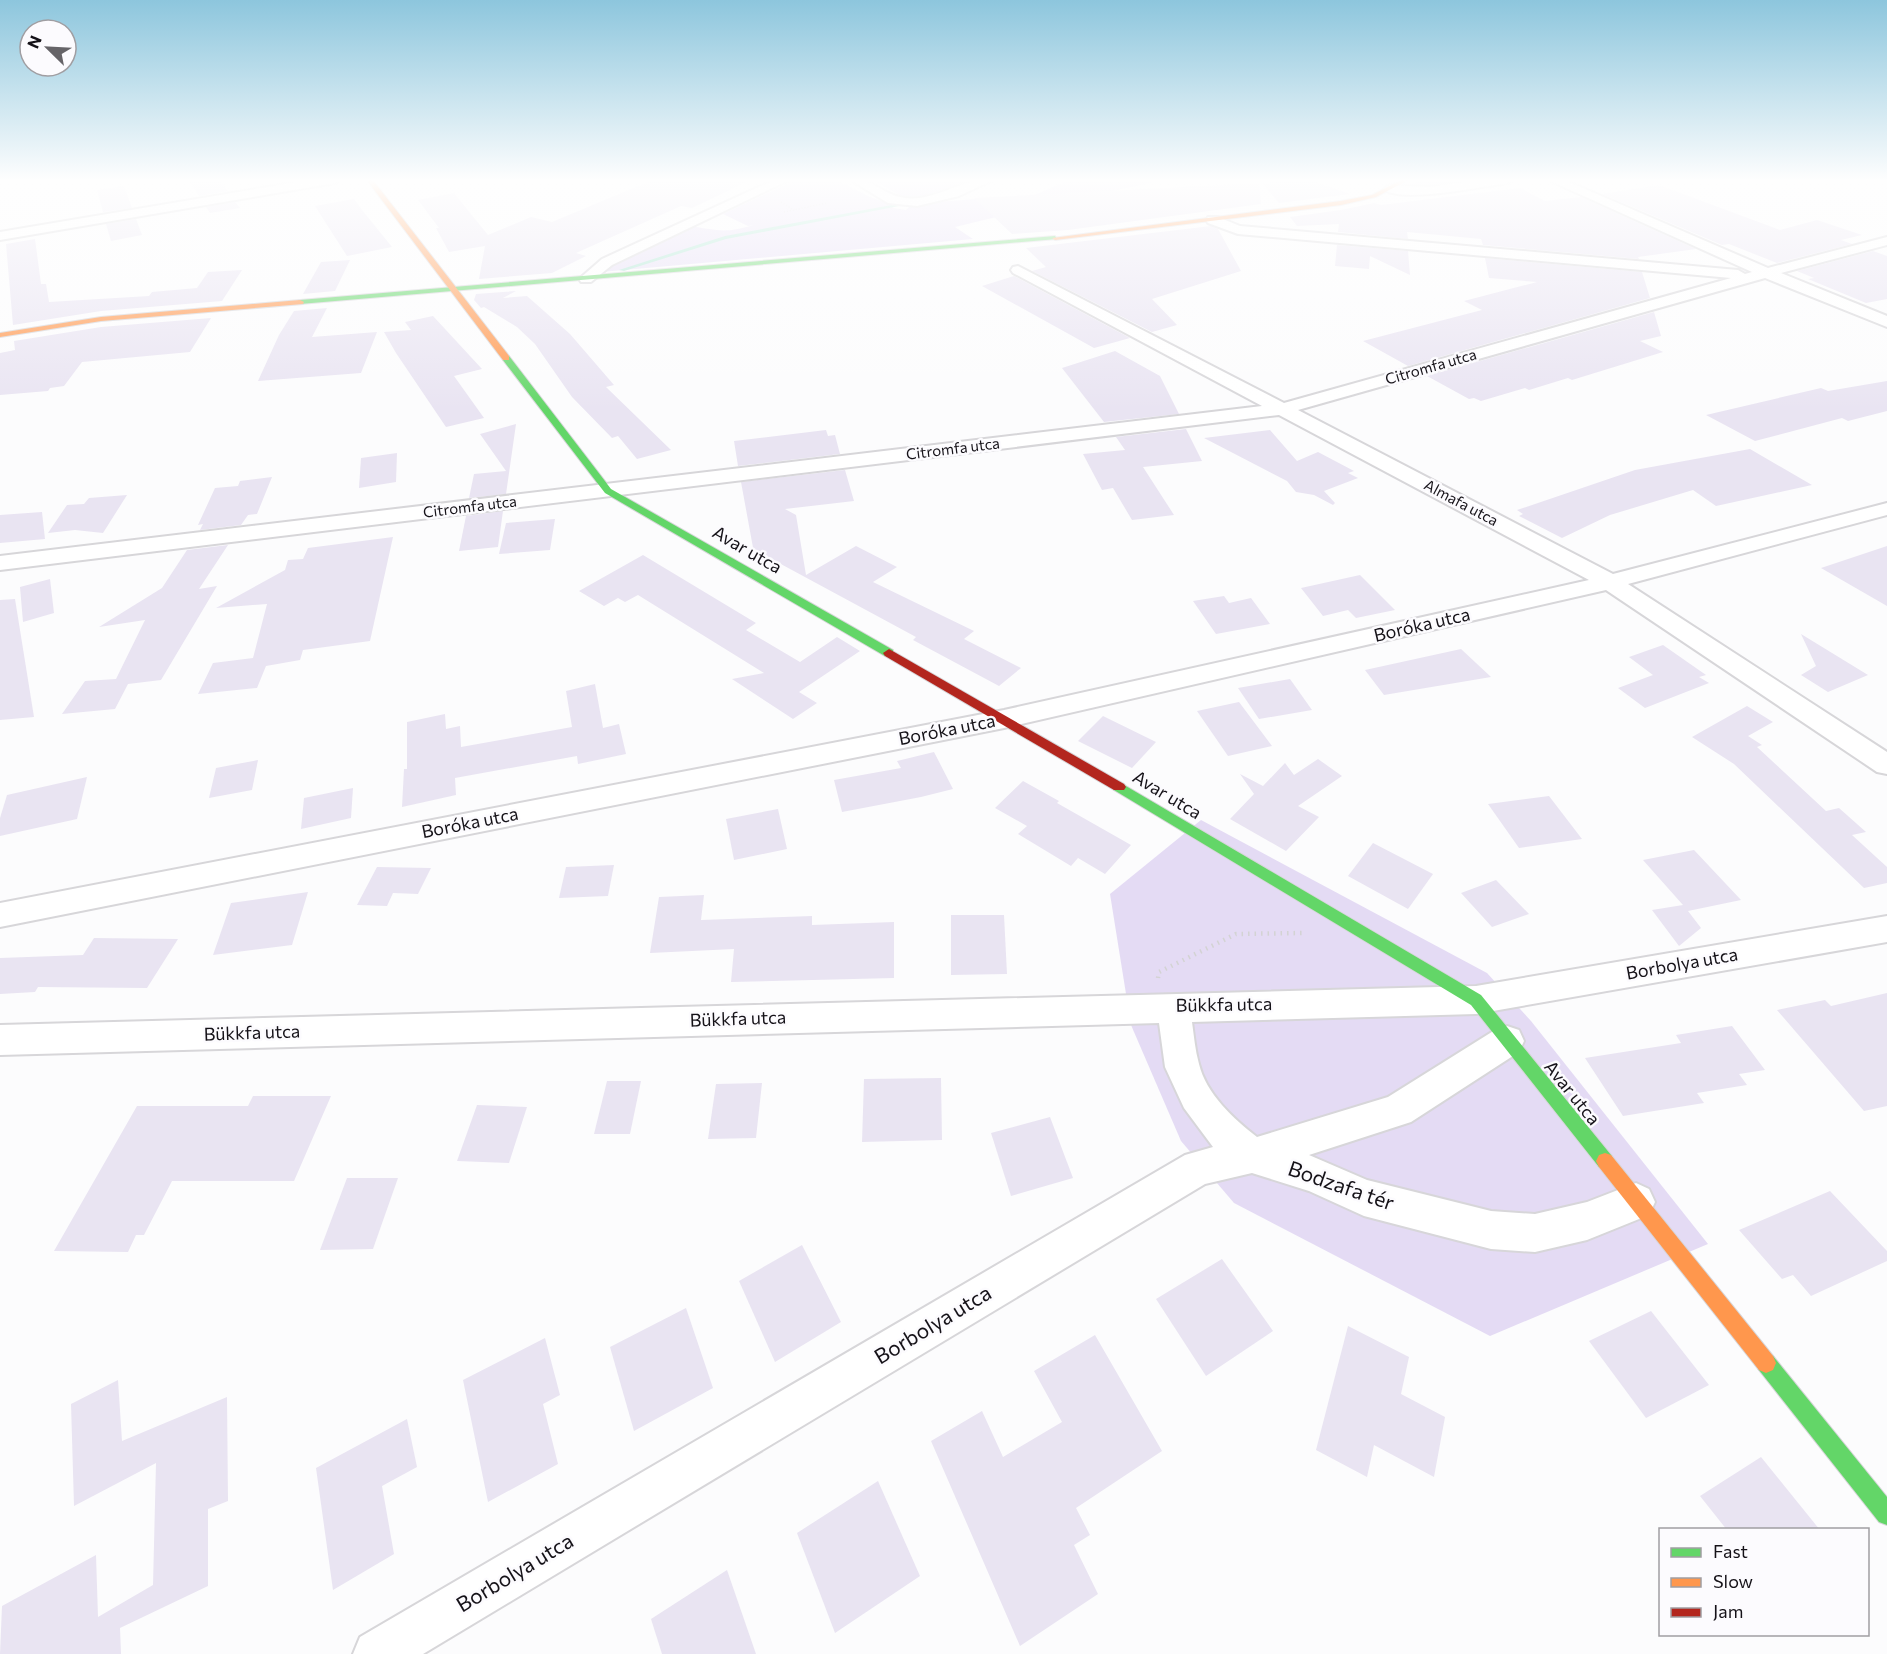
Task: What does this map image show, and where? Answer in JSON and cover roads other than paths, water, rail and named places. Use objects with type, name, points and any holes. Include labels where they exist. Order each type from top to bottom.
[{"type":"street","name":"Avar utca","points":[[427,256],[608,491],[1004,719],[1476,1000],[1887,1514]]},
{"type":"street","points":[[586,279],[607,262],[619,256]]},
{"type":"street","points":[[0,335],[73,322],[848,256]]},
{"type":"street","points":[[1549,256],[1760,274]]},
{"type":"street","points":[[1721,256],[1760,274],[1887,322]]},
{"type":"street","name":"Citromfa utca","points":[[0,563],[1283,409],[1829,256]]},
{"type":"street","name":"Almafa utca","points":[[1018,270],[1610,582],[1887,765]]},
{"type":"street","name":"Boróka utca","points":[[0,915],[1004,719],[1610,582],[1887,509]]},
{"type":"street","name":"Borbolya utca","points":[[1476,1000],[1887,929]]},
{"type":"street","name":"Bükkfa utca","points":[[0,1040],[1476,1000]]},
{"type":"street","name":"Bodzafa tér","points":[[1162,1007],[1182,1067],[1196,1097],[1222,1132],[1252,1156],[1315,1175],[1364,1198],[1491,1230],[1535,1233],[1587,1221],[1636,1202]]},
{"type":"street","name":"Borbolya utca","points":[[377,1654],[1198,1168],[1252,1156],[1398,1110],[1507,1041]]},
{"type":"waterway","points":[[622,270],[666,256]]}]
